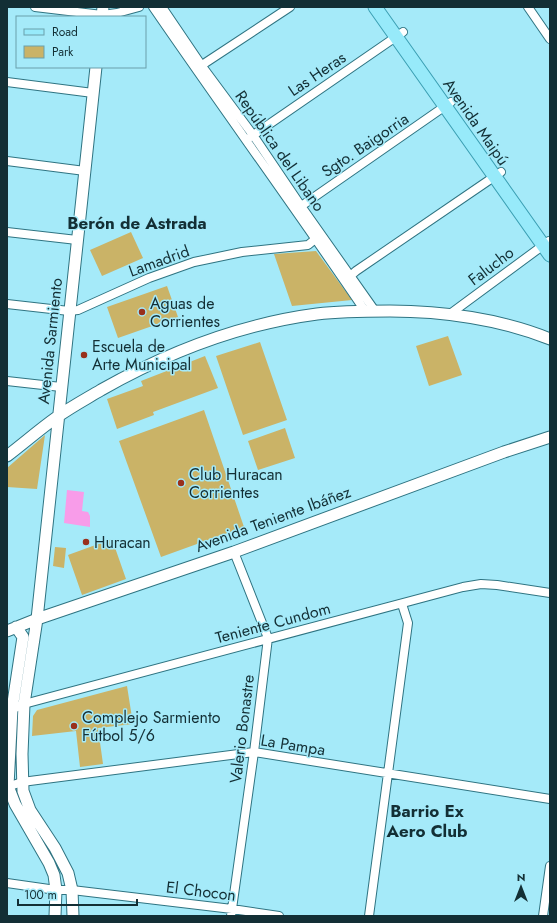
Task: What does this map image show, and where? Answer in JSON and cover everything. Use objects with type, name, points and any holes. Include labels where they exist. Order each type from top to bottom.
[{"type":"main road","name":"Avenida Maipú","points":[[375,7],[400,35]]},
{"type":"main road","name":"Avenida Maipú","points":[[385,7],[400,35],[548,246]]},
{"type":"main road","name":"Avenida Sarmiento","points":[[73,916],[72,890],[68,873],[25,800],[22,782],[24,704],[37,619],[96,68]]},
{"type":"main road","points":[[7,456],[58,417],[130,374],[206,341],[234,332],[280,321],[317,314],[370,311],[410,311],[450,314],[466,317],[514,327],[550,339]]},
{"type":"main road","name":"Avenida Teniente Ibáñez","points":[[11,629],[234,552],[504,452],[550,437]]},
{"type":"main road","points":[[11,629],[23,637],[10,710],[8,786],[15,804],[49,863],[54,875],[56,890],[55,916]]},
{"type":"street","points":[[35,7],[102,13],[117,13],[139,7]]},
{"type":"street","name":"República del Libano","points":[[153,7],[250,137],[370,311]]},
{"type":"street","name":"República del Libano","points":[[162,7],[199,67]]},
{"type":"street","points":[[199,67],[290,7]]},
{"type":"street","points":[[528,7],[550,39]]},
{"type":"street","name":"Las Heras","points":[[250,137],[400,35]]},
{"type":"street","points":[[7,82],[93,93]]},
{"type":"street","name":"Sgto. Baigorria","points":[[298,208],[448,104]]},
{"type":"street","points":[[7,162],[85,171]]},
{"type":"street","points":[[348,278],[497,174]]},
{"type":"street","points":[[7,232],[77,240]]},
{"type":"street","name":"Lamadrid","points":[[7,304],[69,311],[78,310],[149,278],[194,262],[242,252],[308,245],[318,237]]},
{"type":"street","name":"Falucho","points":[[450,314],[548,246]]},
{"type":"street","points":[[7,381],[61,387]]},
{"type":"street","name":"Valerio Bonastre","points":[[231,912],[254,752],[268,638],[234,552]]},
{"type":"street","name":"Teniente Cundom","points":[[10,710],[24,704],[268,638],[481,584],[550,593]]},
{"type":"street","points":[[369,916],[408,623],[402,604]]},
{"type":"street","name":"La Pampa","points":[[8,786],[22,782],[254,752],[550,799]]},
{"type":"street","points":[[543,916],[550,866]]},
{"type":"street","name":"El Chocon","points":[[7,884],[56,890],[72,890],[231,912],[279,916]]},
{"type":"green space","points":[[131,232],[143,258],[102,276],[90,250]]},
{"type":"green space","points":[[316,251],[352,300],[292,306],[274,254]]},
{"type":"green space","name":"Aguas de Corrientes","points":[[167,286],[178,317],[118,338],[107,307]]},
{"type":"green space","points":[[448,336],[462,375],[429,386],[416,346]]},
{"type":"green space","points":[[260,342],[287,420],[243,435],[216,356]]},
{"type":"green space","points":[[205,356],[218,388],[153,412],[154,415],[117,429],[107,399],[143,386],[141,381]]},
{"type":"green space","name":"Club Huracan Corrientes","points":[[204,410],[244,527],[161,557],[119,441]]},
{"type":"green space","points":[[285,428],[295,458],[258,470],[248,441]]},
{"type":"green space","points":[[45,435],[37,489],[7,487],[7,468]]},
{"type":"green space","points":[[112,539],[126,579],[82,595],[68,555]]},
{"type":"green space","points":[[55,547],[66,548],[64,568],[53,566]]},
{"type":"green space","name":"Complejo Sarmiento Fútbol 5/6","points":[[127,686],[133,724],[98,728],[103,764],[80,767],[76,731],[32,736],[33,716],[37,710]]},
{"type":"shaded area","points":[[67,490],[84,492],[82,511],[88,512],[90,516],[90,527],[64,523]]},
{"type":"place","name":"Aguas de Corrientes","points":[[142,312]]},
{"type":"place","name":"Escuela de Arte Municipal","points":[[84,355]]},
{"type":"place","name":"Club Huracan Corrientes","points":[[181,483]]},
{"type":"place","name":"Huracan","points":[[86,542]]},
{"type":"place","name":"Complejo Sarmiento Fútbol 5/6","points":[[74,726]]},
{"type":"district","name":"Berón de Astrada","points":[[137,223]]},
{"type":"district","name":"Barrio Ex Aero Club","points":[[427,821]]}]
